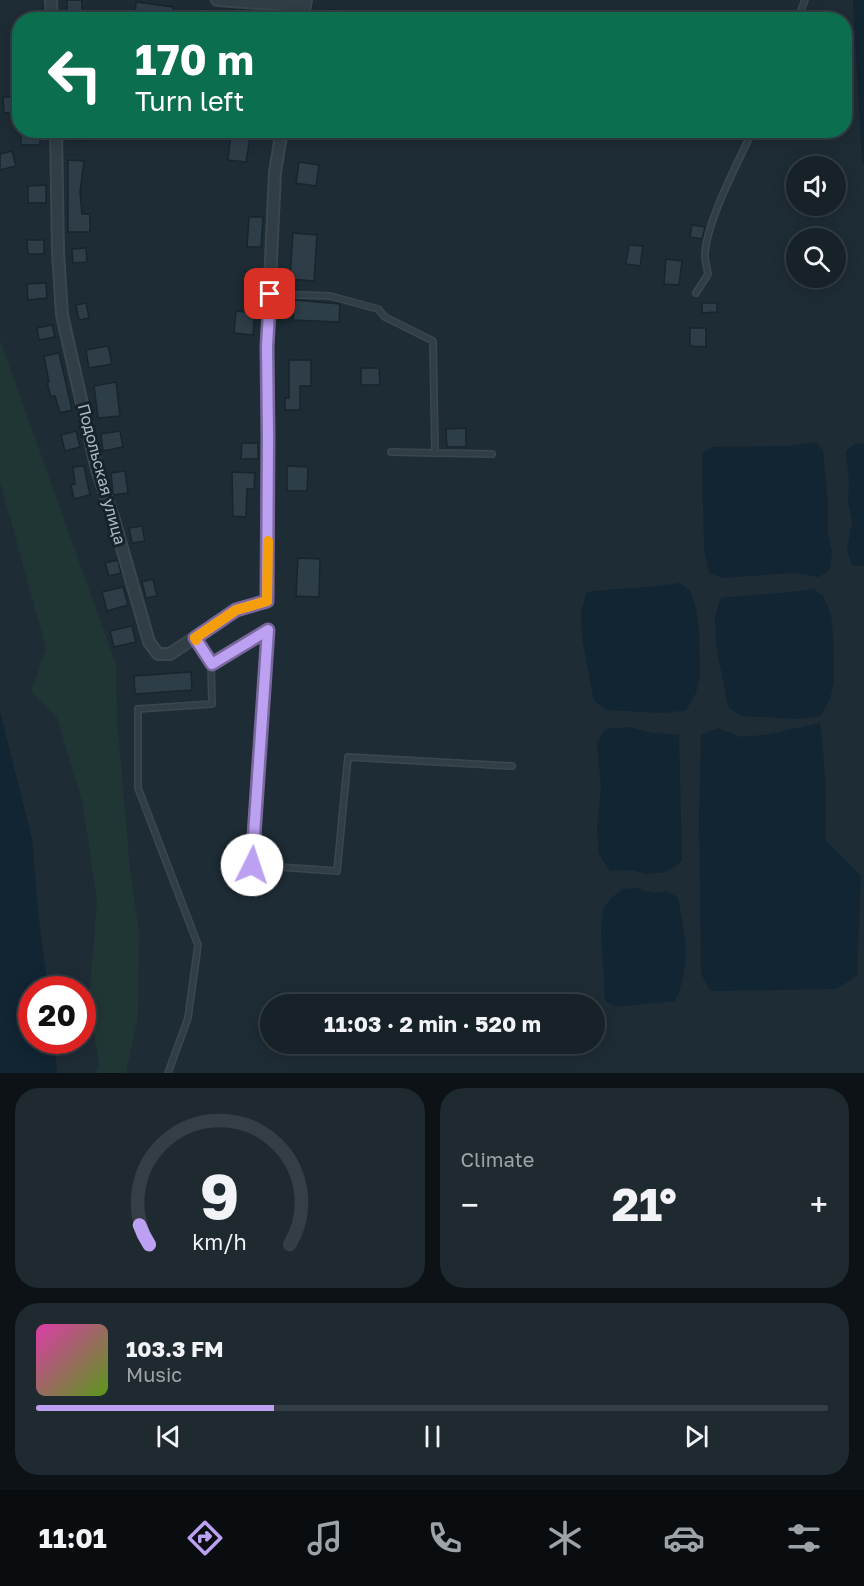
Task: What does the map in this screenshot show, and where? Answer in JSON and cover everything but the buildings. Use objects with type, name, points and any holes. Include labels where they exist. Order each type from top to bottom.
[{"type":"street","points":[[217,0],[305,3]]},
{"type":"street","name":"Подольская улица","points":[[56,138],[58,252],[62,315],[97,470],[114,520],[149,642],[158,654],[170,654],[236,610],[267,601],[267,346],[270,294]]},
{"type":"street","points":[[270,294],[275,172],[281,138]]},
{"type":"lane","points":[[696,293],[708,274],[705,256],[711,228],[749,138]]},
{"type":"lane","points":[[270,294],[330,296],[378,309],[385,317],[433,341],[435,453]]},
{"type":"lane","points":[[391,452],[492,454]]},
{"type":"lane","points":[[212,664],[268,630],[252,865],[337,871],[348,757],[512,766]]},
{"type":"lane","points":[[168,1073],[188,1018],[198,945],[138,788],[138,709],[212,704],[212,664],[195,638]]},
{"type":"green space","points":[[0,340],[116,665],[117,719],[130,869],[139,932],[138,1016],[126,1073],[96,1073],[99,1063],[96,1045],[96,976],[91,976],[97,901],[83,805],[57,718],[31,691],[46,649],[0,481]]},
{"type":"water","points":[[853,0],[864,0],[864,165],[862,162]]},
{"type":"water","points":[[815,442],[823,450],[828,504],[828,535],[832,552],[830,569],[819,577],[793,573],[723,578],[709,573],[704,548],[702,453],[713,447],[788,446]]},
{"type":"water","points":[[864,443],[864,566],[852,565],[847,550],[852,521],[848,503],[849,480],[846,451],[855,444]]},
{"type":"water","points":[[680,583],[690,591],[696,609],[700,676],[696,693],[686,710],[665,713],[606,710],[594,701],[582,638],[581,611],[587,592]]},
{"type":"water","points":[[814,589],[824,597],[831,615],[834,682],[830,699],[820,716],[799,719],[741,716],[728,707],[716,644],[715,617],[721,598]]},
{"type":"water","points":[[0,712],[32,839],[46,976],[18,976],[18,1054],[55,1054],[57,1073],[0,1073]]},
{"type":"water","points":[[820,723],[825,782],[825,840],[861,876],[857,976],[836,989],[710,991],[701,973],[699,818],[701,735],[718,728],[741,737],[765,735]]},
{"type":"water","points":[[630,727],[652,733],[679,735],[682,861],[666,872],[648,874],[631,870],[610,871],[599,854],[597,829],[601,786],[597,743],[605,729]]},
{"type":"water","points":[[636,888],[653,893],[667,891],[678,898],[686,950],[684,974],[675,1001],[616,1007],[605,1000],[601,931],[603,909],[611,898],[623,889]]},
{"type":"slow traffic","points":[[196,640],[195,638],[236,610],[267,601],[268,541]]},
{"type":"route","points":[[252,865],[268,630],[212,664],[195,638],[236,610],[267,601],[267,346],[270,294]]}]
